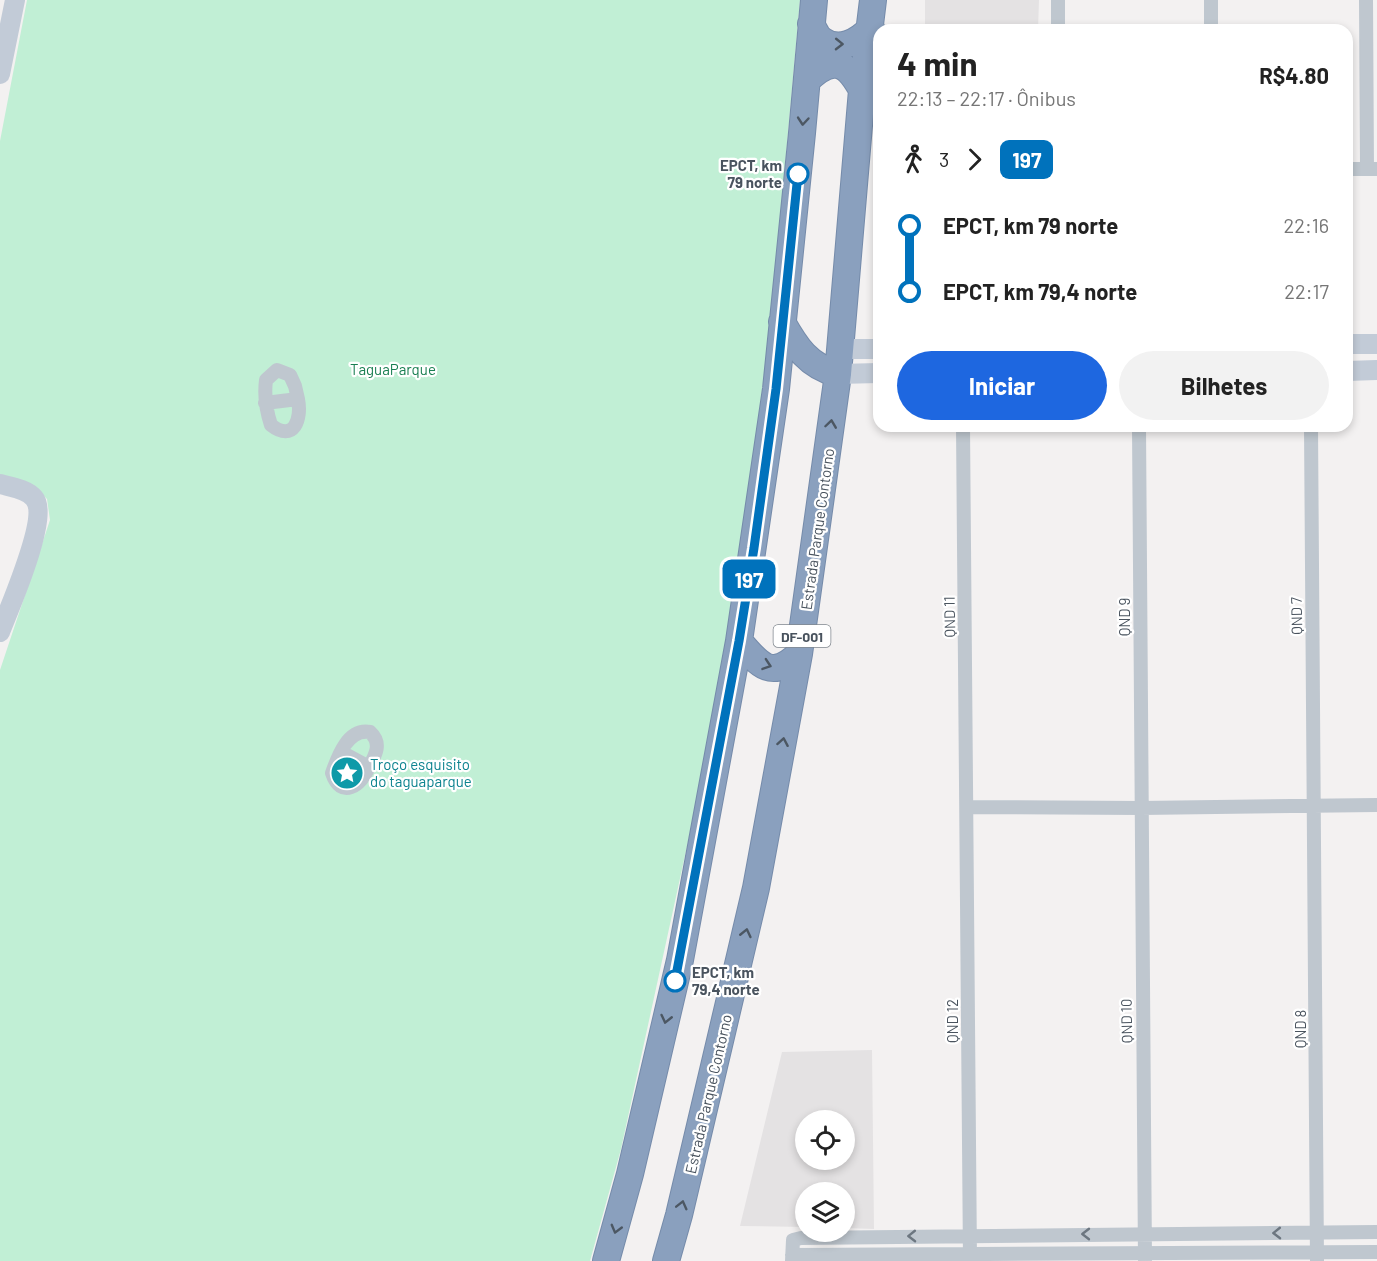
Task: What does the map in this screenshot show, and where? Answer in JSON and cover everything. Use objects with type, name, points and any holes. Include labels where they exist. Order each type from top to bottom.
[{"type":"highway","name":"Estrada Parque Contorno","points":[[666,1261],[690,1171],[756,888],[799,654],[839,362],[862,90],[873,0]]},
{"type":"highway","points":[[812,12],[821,40],[837,45],[857,41],[871,28]]},
{"type":"highway","points":[[606,1261],[630,1174],[680,960],[739,641],[773,412],[812,12]]},
{"type":"highway","points":[[807,80],[824,66],[839,65],[850,71],[862,90]]},
{"type":"highway","points":[[782,322],[795,346],[809,361],[825,371],[839,362]]},
{"type":"highway","points":[[739,641],[758,662],[771,668],[786,666],[799,654]]},
{"type":"street","points":[[0,74],[15,0]]},
{"type":"street","points":[[1058,0],[1058,24]]},
{"type":"street","points":[[1211,0],[1211,24]]},
{"type":"street","points":[[1353,169],[1372,169],[1366,0]]},
{"type":"street","points":[[1353,344],[1377,344]]},
{"type":"street","points":[[839,362],[873,351]]},
{"type":"street","points":[[839,362],[873,372]]},
{"type":"street","points":[[277,370],[285,371],[296,386],[298,399],[298,422],[294,428],[287,432],[271,425],[265,403],[266,380],[277,370]]},
{"type":"street","points":[[1353,371],[1377,370]]},
{"type":"street","points":[[265,403],[298,399]]},
{"type":"street","name":"QND 11","points":[[963,432],[967,807]]},
{"type":"street","name":"QND 9","points":[[1139,432],[1141,808]]},
{"type":"street","name":"QND 7","points":[[1311,432],[1315,806]]},
{"type":"street","points":[[0,484],[34,497],[39,510],[35,535],[0,632]]},
{"type":"street","points":[[363,731],[370,732],[378,743],[369,767],[356,786],[349,788],[341,788],[332,773],[341,752],[355,733],[363,731]]},
{"type":"street","points":[[341,752],[369,767]]},
{"type":"street","points":[[967,807],[1141,808],[1377,805]]},
{"type":"street","name":"QND 8","points":[[1315,806],[1317,1257]]},
{"type":"street","name":"QND 12","points":[[967,807],[970,1258]]},
{"type":"street","name":"QND 10","points":[[1141,808],[1145,1257]]},
{"type":"street","points":[[1377,1232],[808,1238],[794,1239],[792,1258],[1317,1257],[1377,1252]]},
{"type":"shaded area","points":[[925,0],[1039,0],[1038,24],[925,24]]},
{"type":"shaded area","points":[[872,1050],[874,1229],[855,1228],[855,1182],[795,1182],[795,1227],[740,1226],[782,1052]]},
{"type":"green space","name":"TaguaParque","points":[[27,0],[800,0],[772,310],[742,553],[713,727],[621,1149],[590,1261],[0,1261],[0,670],[50,520],[47,499],[40,492],[0,476],[0,141]]},
{"type":"bus line","name":"197","points":[[675,981],[739,641],[754,548],[776,389],[798,174]]},
{"type":"place","name":"EPCT, km 79 norte","points":[[798,174]]},
{"type":"place","name":"Troço esquisito do taguaparque","points":[[347,773]]},
{"type":"place","name":"EPCT, km 79,4 norte","points":[[675,981]]}]
